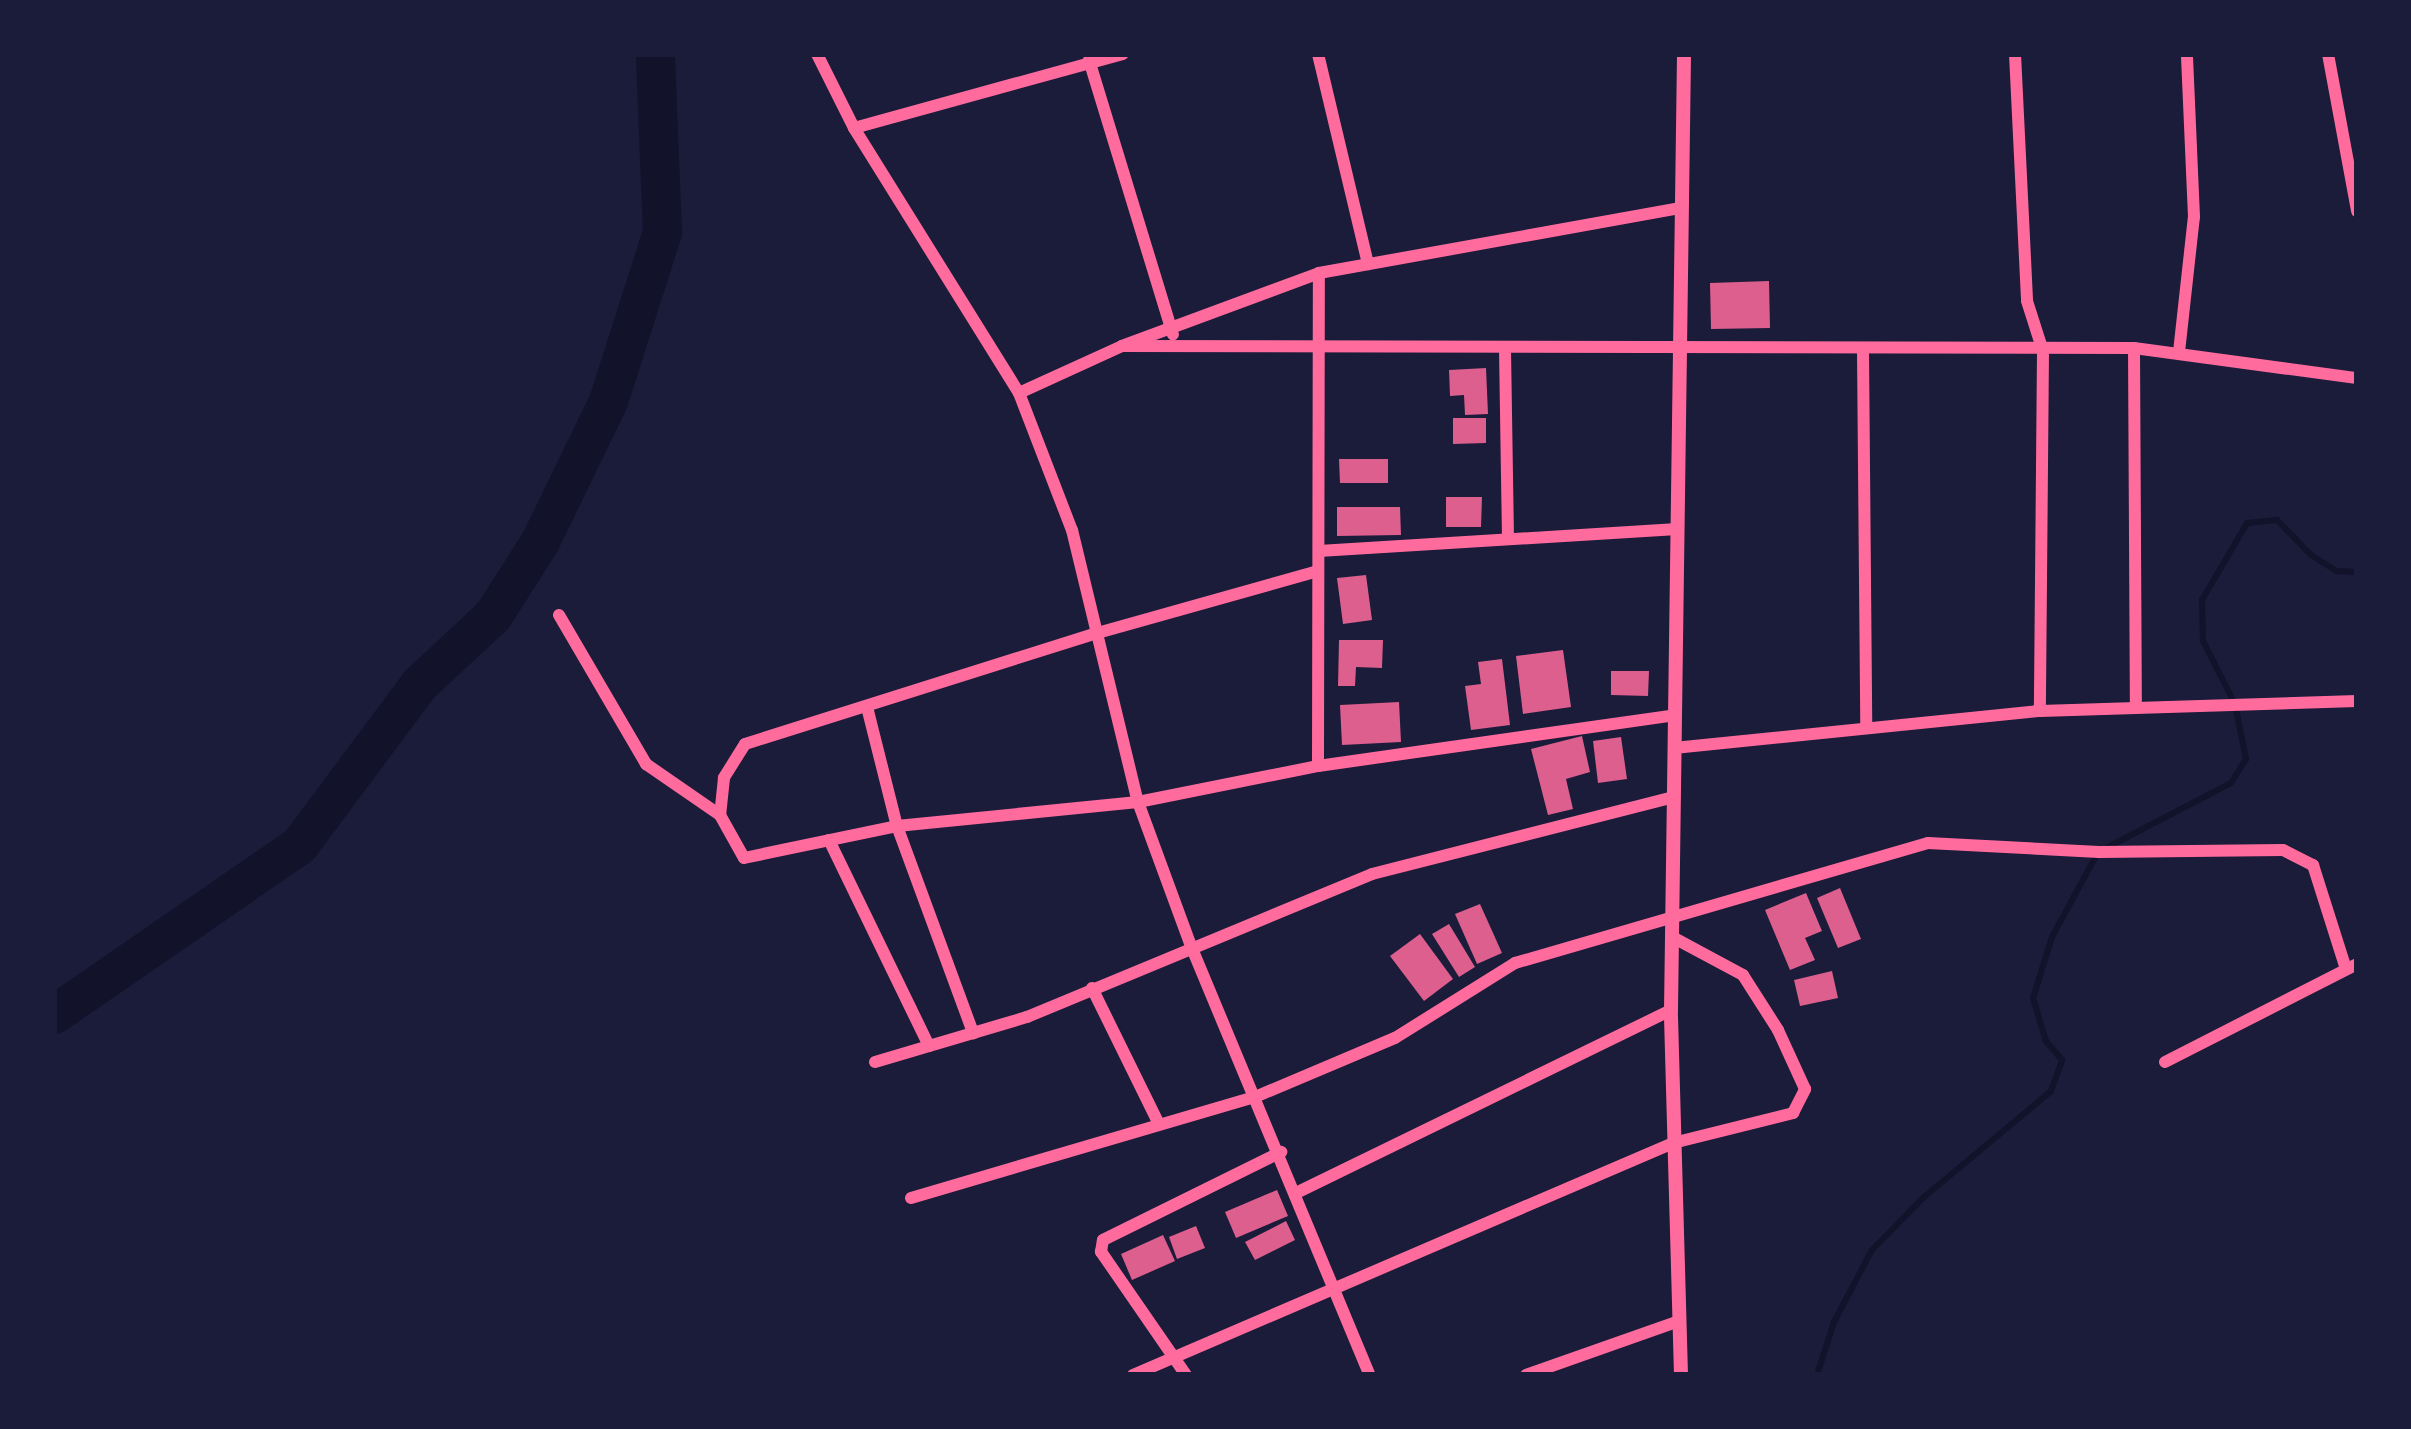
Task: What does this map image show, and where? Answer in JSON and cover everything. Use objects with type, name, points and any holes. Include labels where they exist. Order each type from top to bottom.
[{"type":"street","points":[[817,54],[854,128],[1019,393],[1072,530],[1138,802],[1191,946],[1281,1152],[1370,1375]]},
{"type":"street","points":[[854,128],[1123,54]]},
{"type":"street","points":[[1318,54],[1368,264]]},
{"type":"street","points":[[1681,1375],[1671,1010],[1684,54]]},
{"type":"street","points":[[2016,54],[2027,301],[2043,351],[2040,711]]},
{"type":"street","points":[[2179,352],[2194,217],[2187,54]]},
{"type":"street","points":[[2328,54],[2357,211]]},
{"type":"street","points":[[1089,60],[1177,347]]},
{"type":"street","points":[[1019,393],[1122,346],[1319,273],[1682,208]]},
{"type":"street","points":[[1318,766],[1319,273]]},
{"type":"street","points":[[1122,346],[2134,348],[2357,378]]},
{"type":"street","points":[[2134,348],[2136,708]]},
{"type":"street","points":[[1505,349],[1508,537]]},
{"type":"street","points":[[1863,351],[1866,727]]},
{"type":"street","points":[[1319,551],[1677,529]]},
{"type":"street","points":[[720,814],[724,778],[745,744],[1097,634],[1318,572]]},
{"type":"street","points":[[559,615],[646,764],[720,814],[744,858],[897,826],[1138,802],[1318,766],[1675,715]]},
{"type":"street","points":[[1675,748],[2040,711],[2357,701]]},
{"type":"street","points":[[868,707],[897,826],[973,1033]]},
{"type":"street","points":[[875,1062],[973,1033],[1093,988],[1372,874],[1674,797]]},
{"type":"street","points":[[829,840],[929,1046]]},
{"type":"street","points":[[911,1198],[1256,1096],[1395,1038],[1515,963],[1928,843],[2099,852],[2283,850],[2313,865],[2352,966],[2164,1062]]},
{"type":"street","points":[[1132,1375],[1673,1142],[1793,1113],[1805,1089],[1778,1030],[1743,975],[1674,938]]},
{"type":"street","points":[[1093,988],[1159,1124]]},
{"type":"street","points":[[1296,1193],[1671,1010]]},
{"type":"street","points":[[1186,1375],[1101,1252],[1102,1240],[1281,1152]]},
{"type":"street","points":[[1526,1375],[1678,1321]]},
{"type":"building","points":[[1769,281],[1770,328],[1711,329],[1710,283]]},
{"type":"building","points":[[1486,368],[1488,414],[1465,415],[1464,395],[1450,396],[1449,370]]},
{"type":"building","points":[[1453,418],[1486,418],[1486,443],[1453,444]]},
{"type":"building","points":[[1339,459],[1388,459],[1388,483],[1340,483]]},
{"type":"building","points":[[1446,497],[1482,497],[1481,527],[1446,527]]},
{"type":"building","points":[[1337,507],[1400,507],[1401,535],[1337,536]]},
{"type":"building","points":[[1366,575],[1372,620],[1343,624],[1337,578]]},
{"type":"building","points":[[1339,640],[1383,640],[1382,668],[1356,667],[1355,686],[1338,686]]},
{"type":"building","points":[[1563,650],[1571,707],[1523,714],[1516,656]]},
{"type":"building","points":[[1502,659],[1510,725],[1471,730],[1465,686],[1481,684],[1478,662]]},
{"type":"building","points":[[1611,671],[1649,671],[1648,696],[1611,695]]},
{"type":"building","points":[[1399,702],[1401,742],[1342,745],[1340,705]]},
{"type":"building","points":[[1582,736],[1590,772],[1566,779],[1573,809],[1548,815],[1531,749]]},
{"type":"building","points":[[1621,737],[1627,779],[1598,783],[1593,741]]},
{"type":"building","points":[[1840,888],[1861,939],[1838,948],[1817,898]]},
{"type":"building","points":[[1806,893],[1822,931],[1805,938],[1815,960],[1790,970],[1765,910]]},
{"type":"building","points":[[1480,904],[1502,953],[1477,964],[1455,914]]},
{"type":"building","points":[[1449,924],[1475,967],[1459,977],[1432,934]]},
{"type":"building","points":[[1420,934],[1453,979],[1424,1001],[1390,956]]},
{"type":"building","points":[[1832,971],[1838,998],[1800,1006],[1794,980]]},
{"type":"building","points":[[1277,1190],[1288,1216],[1236,1238],[1225,1212]]},
{"type":"building","points":[[1286,1221],[1295,1240],[1255,1260],[1245,1242]]},
{"type":"building","points":[[1196,1226],[1205,1248],[1177,1259],[1169,1237]]},
{"type":"building","points":[[1163,1235],[1175,1261],[1132,1280],[1121,1254]]},
{"type":"waterway","points":[[54,1014],[299,845],[419,684],[493,615],[540,541],[608,401],[662,232],[655,54]]},
{"type":"waterway","points":[[2108,847],[2231,783],[2246,759],[2235,704],[2203,641],[2202,600],[2247,523],[2277,520],[2311,555],[2337,571],[2357,572]]},
{"type":"waterway","points":[[1817,1375],[1834,1322],[1872,1250],[1924,1197],[2051,1091],[2062,1060],[2046,1041],[2033,998],[2052,937],[2097,854]]}]
